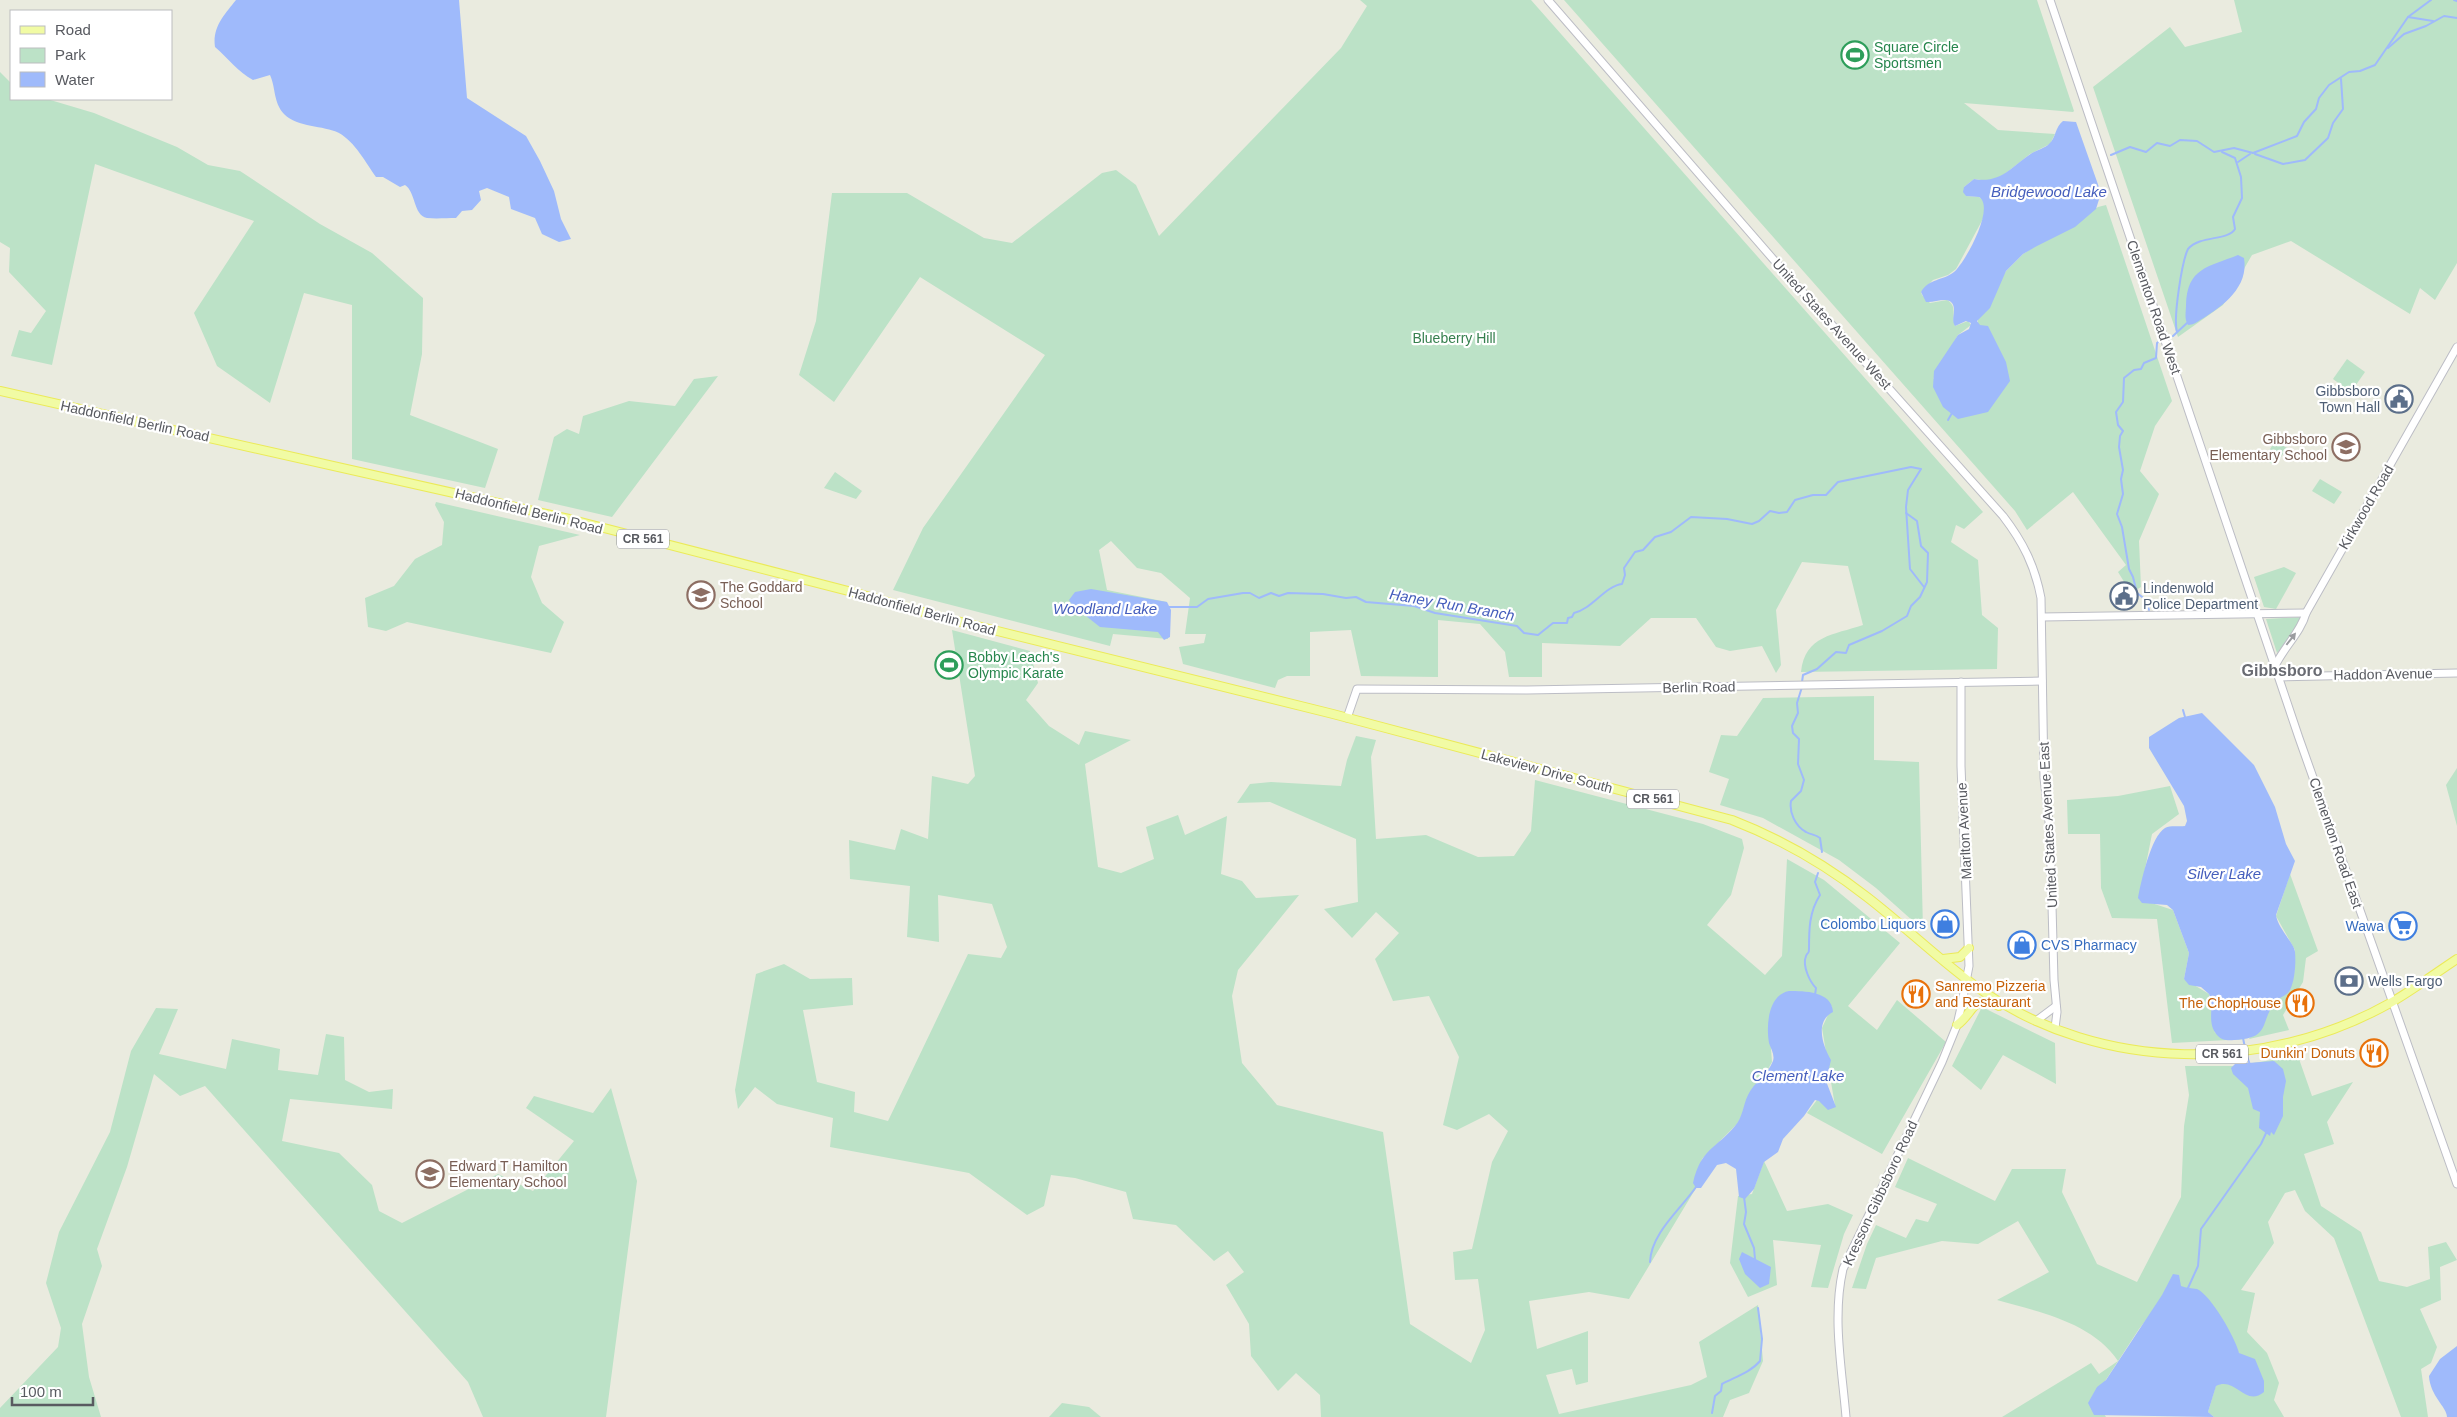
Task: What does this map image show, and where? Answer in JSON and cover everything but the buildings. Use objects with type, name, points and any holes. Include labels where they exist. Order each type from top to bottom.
[{"type":"main road","name":"Haddonfield Berlin Road","points":[[0,391],[568,519],[856,593],[941,618],[1347,718]]},
{"type":"main road","name":"Lakeview Drive South","points":[[1347,718],[1712,814],[1763,832],[1841,877],[1966,979],[2012,1010],[2093,1042],[2148,1052],[2196,1056],[2240,1053],[2262,1050],[2304,1039],[2349,1022],[2392,1002]]},
{"type":"main road","points":[[1941,958],[1951,960],[1960,958],[1968,948]]},
{"type":"main road","name":"CR 561","points":[[2392,1002],[2457,959]]},
{"type":"main road","points":[[1957,1025],[1970,1009],[1983,1001],[2012,1010]]},
{"type":"street","name":"United States Avenue West","points":[[1548,0],[1773,259],[2017,534],[2033,565],[2041,598],[2042,681]]},
{"type":"street","name":"Clementon Road West","points":[[2050,0],[2258,614]]},
{"type":"street","name":"Kirkwood Road","points":[[2275,666],[2282,651],[2304,620],[2306,613],[2457,348]]},
{"type":"street","points":[[2042,617],[2306,613]]},
{"type":"street","name":"Clementon Road East","points":[[2258,614],[2457,1184]]},
{"type":"street","name":"Haddon Avenue","points":[[2279,677],[2457,673]]},
{"type":"street","name":"Berlin Road","points":[[1347,718],[1357,689],[1527,690],[2042,681]]},
{"type":"street","name":"United States Avenue East","points":[[2042,681],[2044,778],[2050,831],[2056,1006],[2055,1028]]},
{"type":"street","name":"Marlton Avenue","points":[[1961,682],[1961,766],[1968,948],[1966,979]]},
{"type":"street","name":"Kresson-Gibbsboro Road","points":[[1846,1417],[1838,1310],[1839,1288],[1843,1270],[1957,1025],[1966,979]]},
{"type":"street","points":[[2036,1021],[2056,1006]]},
{"type":"green space","name":"Blueberry Hill","points":[[1360,0],[1531,0],[1983,512],[1964,529],[1956,525],[1951,542],[1978,560],[1982,615],[1998,628],[1997,669],[1801,672],[1808,650],[1815,644],[1823,638],[1863,625],[1848,566],[1802,562],[1776,610],[1781,665],[1776,673],[1762,646],[1730,651],[1716,647],[1696,618],[1651,618],[1620,646],[1542,643],[1542,677],[1509,677],[1505,652],[1480,624],[1438,620],[1438,677],[1361,676],[1351,630],[1310,632],[1310,676],[1287,676],[1278,680],[1275,688],[1183,664],[1179,647],[1204,643],[1206,634],[1185,634],[1190,598],[1161,573],[1137,568],[1111,541],[1099,550],[1107,590],[1167,602],[1168,639],[1113,634],[1110,646],[893,590],[923,528],[1045,355],[920,277],[834,402],[799,375],[816,321],[832,193],[907,193],[984,238],[1012,243],[1102,173],[1116,170],[1136,185],[1159,236],[1341,48],[1367,6]]},
{"type":"green space","points":[[1564,0],[2037,0],[2074,111],[1964,103],[1998,130],[2055,134],[2050,144],[2030,154],[2001,177],[1988,181],[1974,179],[1964,187],[1966,196],[1979,197],[1985,202],[1985,215],[1956,269],[1948,275],[1933,280],[1921,292],[1930,303],[1947,300],[1950,302],[1953,308],[1955,326],[1968,321],[1971,325],[1958,335],[1933,379],[1978,323],[1978,319],[2006,271],[2023,254],[2098,207],[2106,205],[2172,401],[2155,426],[2140,471],[2159,494],[2139,541],[2141,587],[2131,593],[2118,572],[2126,565],[2073,492],[2027,530],[2015,511]]},
{"type":"green space","points":[[2234,0],[2457,0],[2457,263],[2435,300],[2420,288],[2410,314],[2291,241],[2252,255],[2223,305],[2178,337],[2093,87],[2170,27],[2185,47],[2242,32]]},
{"type":"green space","points":[[0,72],[10,82],[10,100],[50,100],[94,113],[177,147],[208,165],[240,171],[320,224],[372,253],[423,298],[422,354],[410,415],[498,449],[485,488],[352,459],[352,305],[304,293],[270,403],[217,366],[194,313],[254,221],[95,164],[52,365],[11,356],[19,330],[31,333],[46,311],[9,272],[10,248],[0,242]]},
{"type":"green space","points":[[2347,359],[2365,372],[2351,392],[2333,379]]},
{"type":"green space","points":[[718,376],[612,517],[538,500],[554,437],[567,429],[579,434],[583,416],[629,401],[675,406],[694,379]]},
{"type":"green space","points":[[2275,441],[2287,448],[2279,460],[2272,464],[2269,462],[2270,456],[2267,454]]},
{"type":"green space","points":[[835,472],[862,491],[856,499],[824,488]]},
{"type":"green space","points":[[2320,479],[2342,492],[2334,504],[2312,491]]},
{"type":"green space","points":[[436,502],[580,535],[539,546],[531,577],[542,603],[564,622],[551,653],[407,622],[386,631],[368,627],[365,598],[394,586],[415,559],[442,545],[444,522],[435,505]]},
{"type":"green space","points":[[2284,567],[2296,573],[2276,609],[2264,607],[2254,577]]},
{"type":"green space","points":[[2302,617],[2295,631],[2277,653],[2266,619]]},
{"type":"green space","points":[[952,630],[1030,651],[1038,683],[1026,700],[1049,726],[1079,745],[1085,731],[1131,740],[1085,764],[1098,867],[1121,873],[1154,859],[1146,827],[1178,815],[1185,835],[1227,816],[1221,874],[1242,881],[1256,898],[1299,895],[1238,970],[1232,996],[1242,1063],[1277,1105],[1383,1132],[1410,1324],[1471,1363],[1485,1330],[1478,1279],[1455,1280],[1453,1252],[1472,1249],[1492,1162],[1508,1131],[1489,1114],[1457,1130],[1443,1125],[1459,1057],[1429,996],[1393,1001],[1375,959],[1399,933],[1376,912],[1352,938],[1324,909],[1358,902],[1356,839],[1270,802],[1237,803],[1250,784],[1271,782],[1341,786],[1347,760],[1356,736],[1376,740],[1371,757],[1376,839],[1426,835],[1478,857],[1514,856],[1531,831],[1535,780],[1703,824],[1742,839],[1744,848],[1731,895],[1707,925],[1765,975],[1782,956],[1787,859],[1824,880],[1900,943],[1848,1006],[1877,1030],[1897,1000],[1946,1042],[1882,1154],[1807,1113],[1817,1100],[1835,1106],[1822,1028],[1832,1006],[1769,1023],[1772,1062],[1737,1124],[1702,1159],[1696,1188],[1629,1299],[1589,1292],[1529,1301],[1537,1349],[1588,1331],[1588,1382],[1576,1385],[1572,1369],[1546,1375],[1559,1414],[1691,1385],[1707,1377],[1699,1342],[1758,1305],[1763,1361],[1749,1393],[1730,1400],[1723,1417],[1321,1417],[1320,1395],[1296,1373],[1278,1391],[1251,1356],[1249,1324],[1226,1285],[1244,1272],[1228,1251],[1214,1261],[1176,1225],[1133,1219],[1126,1192],[1075,1178],[1051,1175],[1044,1206],[1027,1215],[969,1173],[830,1147],[833,1118],[777,1104],[755,1087],[738,1109],[735,1090],[756,974],[784,964],[810,979],[852,978],[853,1005],[803,1010],[817,1082],[855,1092],[854,1112],[888,1121],[968,954],[1001,958],[1007,947],[992,904],[938,895],[939,942],[907,937],[910,886],[850,879],[849,840],[895,850],[901,829],[928,839],[932,776],[968,784],[975,776]]},
{"type":"green space","points":[[1874,696],[1874,760],[1919,762],[1923,930],[1876,888],[1839,860],[1763,818],[1720,805],[1729,779],[1709,772],[1721,735],[1737,736],[1763,698]]},
{"type":"green space","points":[[2457,768],[2457,826],[2446,785]]},
{"type":"green space","points":[[2170,786],[2179,814],[2152,834],[2139,899],[2173,910],[2189,953],[2184,979],[2209,994],[2215,1033],[2247,1039],[2172,1043],[2157,919],[2112,918],[2101,888],[2100,834],[2068,834],[2067,800],[2118,796]]},
{"type":"green space","points":[[2290,874],[2318,951],[2306,958],[2303,982],[2283,1015],[2289,1030],[2249,1039],[2294,976],[2295,950],[2276,916]]},
{"type":"green space","points":[[1982,1007],[2055,1043],[2056,1084],[2003,1055],[1981,1090],[1952,1066]]},
{"type":"green space","points":[[156,1008],[178,1009],[159,1054],[226,1069],[232,1039],[280,1049],[278,1070],[318,1075],[326,1034],[344,1037],[345,1080],[369,1092],[393,1089],[392,1109],[290,1099],[282,1141],[339,1153],[372,1185],[379,1211],[402,1223],[498,1174],[533,1191],[574,1141],[526,1108],[534,1096],[593,1113],[611,1088],[637,1181],[606,1417],[483,1417],[468,1382],[205,1086],[180,1096],[154,1074],[127,1167],[97,1249],[102,1266],[82,1324],[89,1377],[101,1417],[0,1417],[0,1408],[58,1347],[61,1328],[46,1283],[59,1232],[110,1132],[131,1051]]},
{"type":"green space","points":[[2298,1056],[2312,1096],[2353,1082],[2327,1122],[2334,1144],[2304,1154],[2321,1206],[2361,1232],[2379,1281],[2407,1287],[2430,1279],[2428,1247],[2446,1242],[2457,1260],[2440,1267],[2441,1300],[2420,1309],[2437,1347],[2431,1363],[2421,1369],[2428,1417],[2401,1417],[2334,1238],[2305,1211],[2295,1190],[2285,1193],[2268,1222],[2274,1243],[2241,1290],[2255,1293],[2247,1332],[2267,1353],[2279,1383],[2274,1400],[2284,1417],[2214,1417],[2208,1412],[2216,1385],[2226,1381],[2252,1396],[2239,1353],[2171,1288],[2139,1329],[2094,1398],[2106,1417],[2002,1417],[2091,1363],[2099,1374],[2118,1361],[2094,1337],[2064,1320],[1997,1300],[2049,1272],[2018,1221],[1978,1244],[1942,1241],[1876,1258],[1866,1289],[1852,1288],[1867,1244],[1876,1225],[1906,1238],[1916,1219],[1928,1222],[1937,1204],[1895,1187],[1908,1158],[1995,1201],[2012,1169],[2066,1169],[2062,1192],[2097,1264],[2137,1282],[2181,1197],[2184,1126],[2189,1095],[2185,1066],[2234,1066]]},
{"type":"green space","points":[[1764,1161],[1787,1211],[1828,1204],[1853,1215],[1844,1234],[1828,1288],[1811,1287],[1821,1245],[1773,1240],[1777,1285],[1748,1297],[1730,1263],[1738,1196],[1752,1194]]},
{"type":"green space","points":[[1062,1403],[1089,1407],[1101,1417],[1049,1417]]},
{"type":"water","points":[[236,0],[459,0],[467,98],[526,136],[554,191],[561,219],[571,239],[559,242],[542,234],[535,218],[511,209],[509,197],[487,188],[479,191],[481,200],[472,210],[462,211],[456,218],[427,218],[422,216],[409,188],[405,185],[400,187],[383,177],[376,177],[360,153],[339,133],[290,119],[278,105],[270,75],[253,80],[238,69],[215,47],[217,27]]},
{"type":"water","name":"Bridgewood Lake","points":[[2063,121],[2076,122],[2101,193],[2096,209],[2075,227],[2023,254],[2006,271],[1990,308],[1977,321],[1980,325],[1988,326],[2006,362],[2010,381],[1988,412],[1958,419],[1943,407],[1933,387],[1934,371],[1958,335],[1969,329],[1971,323],[1966,321],[1955,326],[1953,320],[1954,308],[1951,302],[1946,300],[1926,302],[1921,292],[1928,284],[1950,275],[1959,267],[1977,235],[1984,212],[1983,203],[1979,197],[1966,196],[1963,192],[1964,187],[1974,179],[1992,179],[2006,173],[2032,153],[2051,142],[2058,126]]},
{"type":"water","points":[[2238,255],[2244,258],[2243,278],[2233,294],[2218,308],[2197,322],[2188,325],[2186,320],[2187,293],[2190,283],[2195,276],[2209,266]]},
{"type":"water","name":"Woodland Lake","points":[[1091,589],[1167,602],[1171,610],[1170,637],[1164,640],[1158,632],[1100,627],[1072,605],[1069,600],[1075,592]]},
{"type":"water","name":"Silver Lake","points":[[2202,713],[2254,765],[2275,807],[2286,844],[2295,861],[2276,915],[2295,952],[2295,971],[2292,986],[2287,994],[2275,1002],[2259,1033],[2246,1039],[2225,1040],[2217,1035],[2211,1020],[2211,999],[2209,994],[2201,987],[2189,985],[2184,979],[2189,953],[2173,910],[2167,905],[2142,903],[2138,898],[2147,860],[2155,840],[2165,828],[2185,826],[2187,821],[2184,806],[2149,748],[2149,737],[2179,718]]},
{"type":"water","name":"Clement Lake","points":[[1789,991],[1809,992],[1823,996],[1831,1005],[1833,1012],[1824,1021],[1822,1034],[1831,1060],[1826,1081],[1836,1107],[1828,1110],[1819,1101],[1815,1100],[1804,1116],[1783,1139],[1778,1152],[1764,1162],[1754,1189],[1745,1199],[1739,1197],[1736,1169],[1726,1163],[1717,1165],[1701,1188],[1696,1188],[1693,1183],[1700,1163],[1710,1150],[1738,1122],[1751,1090],[1773,1061],[1768,1036],[1768,1020],[1777,998]]},
{"type":"water","points":[[2274,1061],[2283,1069],[2286,1081],[2283,1097],[2283,1116],[2274,1135],[2271,1132],[2270,1136],[2259,1128],[2260,1112],[2253,1109],[2248,1088],[2233,1074],[2231,1068],[2235,1064]]},
{"type":"water","points":[[1742,1252],[1771,1267],[1769,1284],[1760,1288],[1745,1274],[1739,1259]]},
{"type":"water","points":[[2173,1274],[2179,1275],[2181,1286],[2197,1289],[2216,1308],[2239,1353],[2255,1359],[2264,1381],[2264,1392],[2257,1396],[2251,1396],[2229,1385],[2216,1386],[2208,1412],[2214,1417],[2094,1415],[2088,1403],[2097,1387],[2106,1380],[2162,1295]]},
{"type":"water","points":[[2457,1346],[2457,1417],[2447,1417],[2432,1389],[2429,1376],[2440,1359]]},
{"type":"waterway","points":[[2111,155],[2130,147],[2146,152],[2157,143],[2170,146],[2180,140],[2197,141],[2214,152],[2234,148],[2253,153],[2297,136],[2304,122],[2316,109],[2319,98],[2329,85],[2349,72],[2360,71],[2375,65],[2408,17],[2431,0]]},
{"type":"waterway","points":[[2388,48],[2404,34],[2426,26],[2444,16],[2457,18]]},
{"type":"waterway","points":[[2408,17],[2433,21]]},
{"type":"waterway","points":[[2255,154],[2283,164],[2305,160],[2328,138],[2333,123],[2343,109],[2341,79]]},
{"type":"waterway","points":[[2177,332],[2176,315],[2179,290],[2188,249],[2199,242],[2226,235],[2235,229],[2233,217],[2242,198],[2241,177],[2235,158],[2222,152]]},
{"type":"waterway","points":[[2238,162],[2250,154]]},
{"type":"waterway","points":[[2173,336],[2187,323]]},
{"type":"waterway","points":[[2149,610],[2146,600],[2137,593],[2129,569],[2122,527],[2117,514],[2123,494],[2121,479],[2123,470],[2119,447],[2120,436],[2123,431],[2118,425],[2116,412],[2123,402],[2124,378],[2134,370],[2141,369],[2144,363],[2156,358],[2157,343],[2161,340]]},
{"type":"waterway","points":[[1948,420],[1952,413]]},
{"type":"waterway","name":"Haney Run Branch","points":[[1168,607],[1197,607],[1208,599],[1243,593],[1250,593],[1259,598],[1271,593],[1279,596],[1288,593],[1323,594],[1346,598],[1356,597],[1366,602],[1414,606],[1435,613],[1517,626],[1524,633],[1538,635],[1553,623],[1567,623],[1568,618],[1572,617],[1574,613],[1581,611],[1610,589],[1622,584],[1625,575],[1624,568],[1635,552],[1643,550],[1655,537],[1671,532],[1691,517],[1727,519],[1752,524],[1759,521],[1770,511],[1787,512],[1795,500],[1813,495],[1826,495],[1838,482],[1911,467],[1921,469],[1908,490],[1906,507],[1910,569],[1924,587]]},
{"type":"waterway","points":[[1802,682],[1803,675],[1817,669],[1836,652],[1846,653],[1849,645],[1882,631],[1907,616],[1911,606],[1920,597],[1927,582],[1928,553],[1921,546],[1917,521],[1906,513]]},
{"type":"waterway","points":[[1802,687],[1797,703],[1798,713],[1792,726],[1793,733],[1799,739],[1798,764],[1804,780],[1801,791],[1791,801],[1791,810],[1802,829],[1820,838],[1822,852]]},
{"type":"waterway","points":[[2183,710],[2185,717]]},
{"type":"waterway","points":[[1815,995],[1816,988],[1807,974],[1805,960],[1809,952],[1812,915],[1820,895],[1815,882],[1818,873]]},
{"type":"waterway","points":[[2243,1038],[2245,1048]]},
{"type":"waterway","points":[[2246,1053],[2250,1065]]},
{"type":"waterway","points":[[2188,1288],[2198,1266],[2201,1229],[2261,1144],[2267,1131]]},
{"type":"waterway","points":[[1650,1262],[1652,1251],[1661,1231],[1696,1187]]},
{"type":"waterway","points":[[1744,1197],[1746,1212],[1744,1224],[1754,1248],[1755,1259]]},
{"type":"waterway","points":[[1712,1413],[1715,1396],[1721,1391],[1722,1384],[1747,1371],[1760,1361],[1762,1339],[1758,1308]]},
{"type":"place","name":"Square Circle Sportsmen","points":[[1855,55]]},
{"type":"place","name":"Gibbsboro Town Hall","points":[[2399,399]]},
{"type":"place","name":"Gibbsboro Elementary School","points":[[2346,447]]},
{"type":"place","name":"The Goddard School","points":[[701,595]]},
{"type":"place","name":"Lindenwold Police Department","points":[[2124,596]]},
{"type":"place","name":"Bobby Leach's Olympic Karate","points":[[949,665]]},
{"type":"place","name":"Colombo Liquors","points":[[1945,924]]},
{"type":"place","name":"Wawa","points":[[2403,926]]},
{"type":"place","name":"CVS Pharmacy","points":[[2022,945]]},
{"type":"place","name":"Wells Fargo","points":[[2349,981]]},
{"type":"place","name":"Sanremo Pizzeria and Restaurant","points":[[1916,994]]},
{"type":"place","name":"The ChopHouse","points":[[2300,1003]]},
{"type":"place","name":"Dunkin' Donuts","points":[[2374,1053]]},
{"type":"place","name":"Edward T Hamilton Elementary School","points":[[430,1174]]},
{"type":"district","name":"Gibbsboro","points":[[2282,670]]}]
